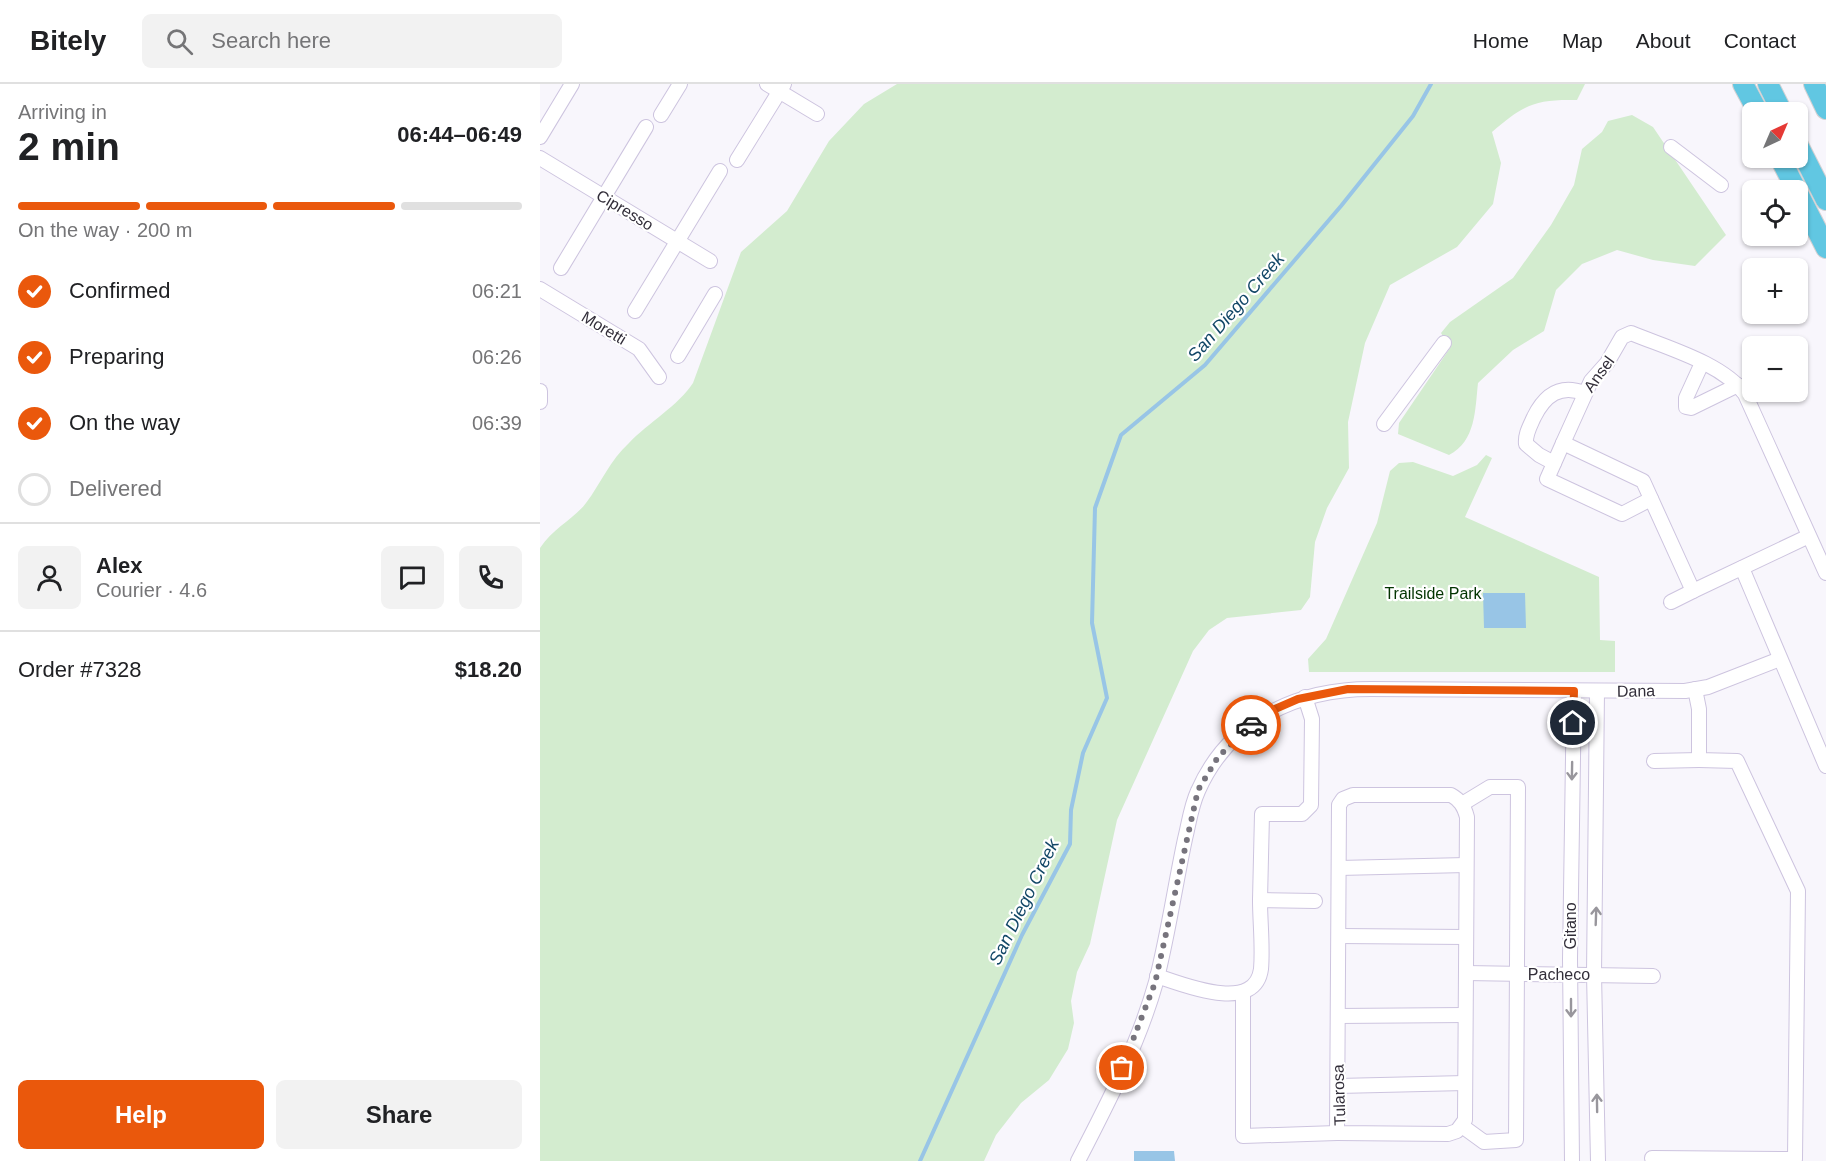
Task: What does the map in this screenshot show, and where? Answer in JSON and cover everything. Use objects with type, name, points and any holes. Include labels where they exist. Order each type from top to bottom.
[{"type":"highway","points":[[1743,84],[1753,102]]},
{"type":"highway","points":[[1768,84],[1777,102]]},
{"type":"highway","points":[[1814,84],[1826,109]]},
{"type":"highway","points":[[1808,165],[1826,200]]},
{"type":"highway","points":[[1785,168],[1826,248]]},
{"type":"street","points":[[540,137],[572,84]]},
{"type":"street","points":[[662,115],[680,84]]},
{"type":"street","points":[[737,160],[777,86],[817,114]]},
{"type":"street","points":[[561,268],[646,127]]},
{"type":"street","points":[[1671,147],[1721,185]]},
{"type":"street","name":"Cipresso","points":[[540,158],[710,261]]},
{"type":"street","points":[[635,311],[720,171]]},
{"type":"street","name":"Moretti","points":[[541,291],[639,350],[659,376]]},
{"type":"street","points":[[678,356],[715,294]]},
{"type":"street","name":"Ansel","points":[[1554,463],[1584,393],[1626,334],[1631,333],[1724,373],[1738,385],[1745,394],[1826,573]]},
{"type":"street","points":[[1384,424],[1444,343]]},
{"type":"street","points":[[1701,363],[1686,398],[1686,407],[1691,408],[1738,385]]},
{"type":"street","points":[[1584,393],[1572,388],[1558,390],[1548,396],[1540,405],[1525,436],[1526,444],[1531,450],[1554,463],[1547,479],[1622,514],[1651,499]]},
{"type":"street","points":[[540,391],[540,402]]},
{"type":"street","points":[[1563,443],[1643,481],[1693,591]]},
{"type":"street","points":[[1671,602],[1809,536]]},
{"type":"street","points":[[1742,568],[1780,659],[1821,742],[1826,766]]},
{"type":"street","name":"Dana","points":[[1077,1161],[1107,1106],[1157,976],[1198,790],[1218,757],[1245,730],[1275,709],[1305,697],[1348,689],[1597,691],[1695,689],[1780,659]]},
{"type":"street","points":[[1695,689],[1699,760]]},
{"type":"street","name":"Gitano","points":[[1572,1161],[1570,974],[1574,691]]},
{"type":"street","name":"Gitano","points":[[1597,691],[1594,974],[1598,1161]]},
{"type":"street","points":[[1157,976],[1204,991],[1243,994],[1251,990],[1261,970],[1262,814],[1302,814],[1311,805],[1312,719],[1305,697]]},
{"type":"street","points":[[1652,1158],[1795,1159],[1798,891],[1737,761],[1654,761]]},
{"type":"street","points":[[1518,787],[1516,1140],[1484,1142],[1462,1126],[1465,1120],[1467,817],[1462,804],[1490,788],[1518,787]]},
{"type":"street","name":"Tularosa","points":[[1462,804],[1451,795],[1353,795],[1343,798],[1340,805],[1338,1133],[1448,1134],[1462,1126]]},
{"type":"street","points":[[1339,868],[1466,865]]},
{"type":"street","points":[[1260,900],[1315,901]]},
{"type":"street","points":[[1339,936],[1466,937]]},
{"type":"street","name":"Pacheco","points":[[1466,973],[1653,976]]},
{"type":"street","points":[[1243,994],[1243,1136],[1338,1133]]},
{"type":"street","points":[[1338,1016],[1465,1015]]},
{"type":"street","points":[[1338,1086],[1465,1083]]},
{"type":"green space","points":[[897,84],[1585,84],[1577,100],[1550,101],[1530,106],[1512,115],[1492,132],[1501,163],[1493,204],[1457,247],[1390,285],[1365,343],[1348,422],[1349,468],[1327,508],[1315,542],[1310,597],[1301,610],[1227,618],[1209,630],[1193,651],[1117,820],[1090,944],[1077,972],[1071,1001],[1074,1023],[1068,1049],[1049,1080],[1021,1103],[996,1135],[984,1161],[540,1161],[540,548],[551,534],[586,503],[622,450],[680,399],[693,383],[741,252],[787,211],[829,141],[864,104]]},
{"type":"green space","points":[[1632,115],[1653,127],[1726,235],[1695,266],[1653,260],[1617,250],[1582,264],[1556,290],[1544,331],[1513,350],[1478,383],[1473,424],[1458,449],[1449,455],[1398,434],[1399,423],[1450,348],[1441,333],[1450,322],[1513,278],[1551,225],[1574,185],[1582,149],[1602,132],[1608,121]]},
{"type":"green space","name":"Trailside Park","points":[[1486,455],[1492,458],[1465,517],[1599,577],[1600,640],[1615,641],[1615,672],[1309,672],[1308,659],[1326,639],[1377,523],[1390,471],[1399,463],[1413,462],[1453,476],[1477,465]]},
{"type":"water","points":[[1483,593],[1525,593],[1526,628],[1484,628]]},
{"type":"water","points":[[1134,1151],[1174,1151],[1175,1161],[1134,1161]]},
{"type":"waterway","name":"San Diego Creek","points":[[920,1161],[1022,935],[1070,844],[1071,810],[1083,753],[1107,698],[1092,623],[1095,508],[1121,435],[1205,365],[1341,206],[1413,116],[1431,84]]},
{"type":"way so far","points":[[1122,1068],[1155,983],[1198,790],[1226,747],[1251,725]]},
{"type":"route","points":[[1251,725],[1275,709],[1298,699],[1312,694],[1348,689],[1574,691],[1573,723]]}]
